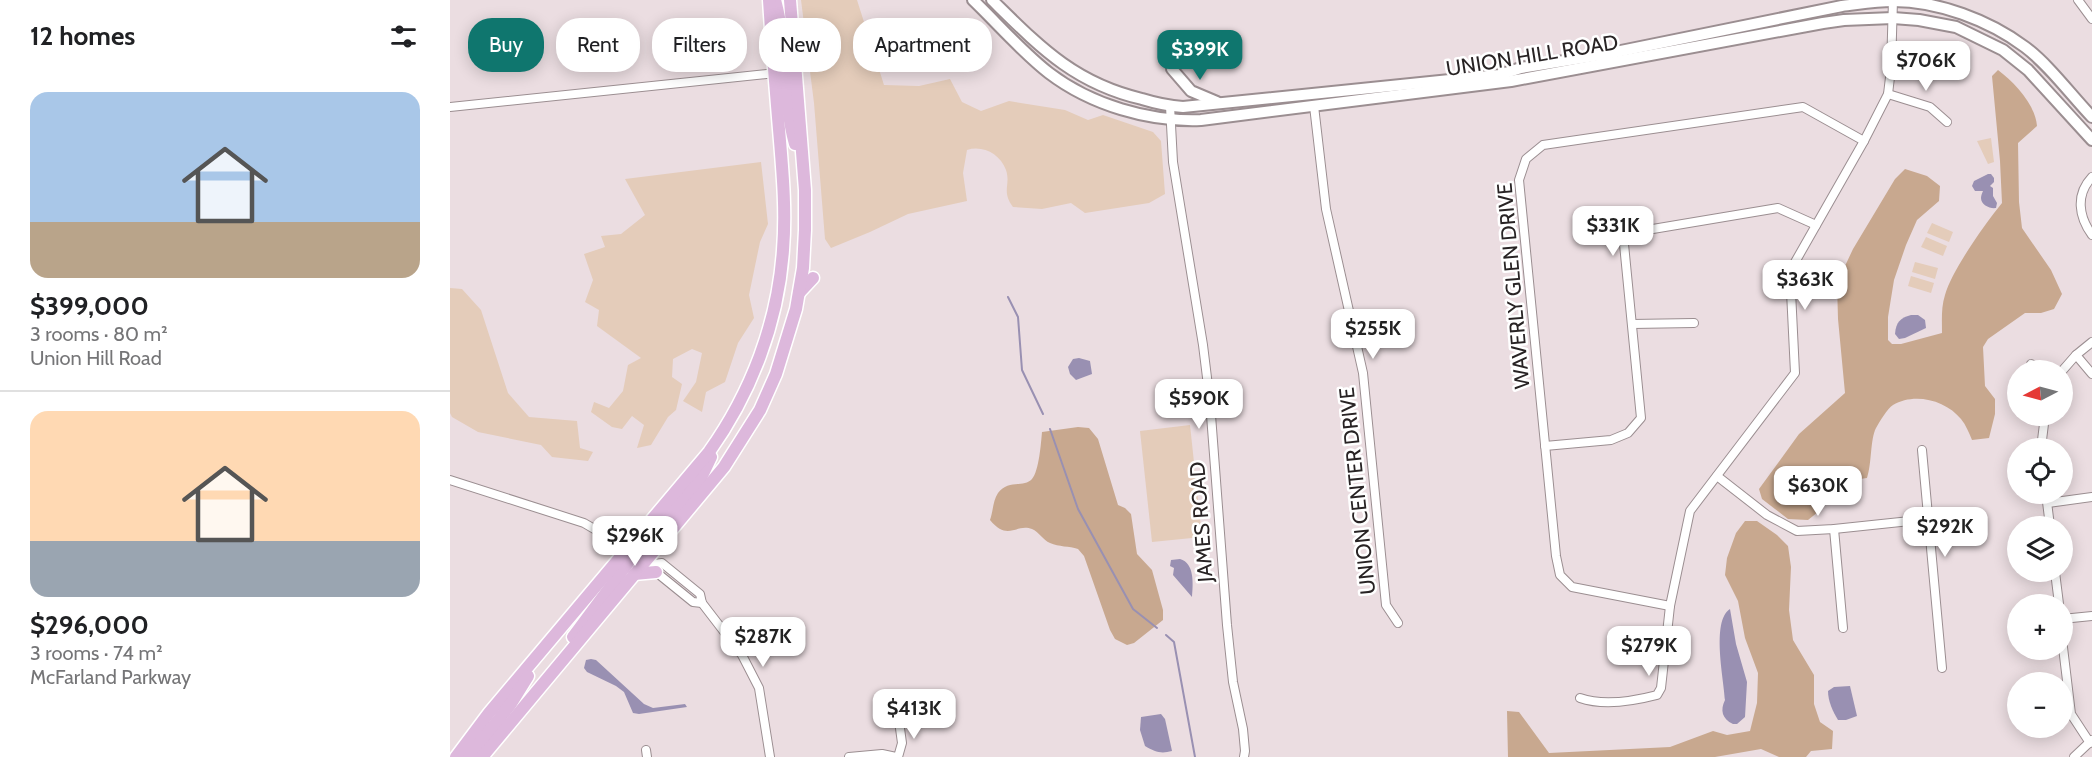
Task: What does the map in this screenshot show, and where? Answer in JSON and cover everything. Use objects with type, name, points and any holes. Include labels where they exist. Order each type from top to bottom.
[{"type":"main road","points":[[769,0],[773,18]]},
{"type":"main road","points":[[775,0],[779,18]]},
{"type":"main road","points":[[789,18],[790,0]]},
{"type":"main road","points":[[482,757],[634,574],[652,565],[724,467],[766,397],[793,322],[799,294],[805,230],[803,166],[792,133],[785,72]]},
{"type":"main road","points":[[652,565],[647,544],[701,478],[716,442],[739,403],[755,368],[770,323],[779,284],[783,252],[785,72]]},
{"type":"main road","points":[[799,294],[813,278]]},
{"type":"main road","points":[[450,753],[463,754],[533,661],[716,442]]},
{"type":"main road","points":[[566,655],[583,621],[628,563],[628,549]]},
{"type":"street","name":"UNION HILL ROAD","points":[[973,0],[1061,82],[1115,107],[1143,116],[1170,120],[1201,120],[1511,81],[1844,20],[1893,18],[1919,20],[1956,27],[2003,50],[2028,70],[2092,140]]},
{"type":"street","name":"UNION HILL ROAD","points":[[992,0],[1044,51],[1070,70],[1124,95],[1170,106],[1220,104],[1499,75],[1521,68],[1606,54],[1842,6],[1893,1],[1930,6],[1970,17],[2014,39],[2032,53],[2092,117]]},
{"type":"street","points":[[2078,0],[2092,20]]},
{"type":"street","points":[[1580,698],[1593,702],[1647,698],[1657,695],[1661,688],[1670,606],[1690,511],[1795,373],[1790,271],[1888,94],[1893,1]]},
{"type":"street","points":[[1172,69],[1191,92],[1220,104]]},
{"type":"street","points":[[450,106],[785,72]]},
{"type":"street","points":[[1888,94],[1930,107],[1947,122]]},
{"type":"street","name":"JAMES ROAD","points":[[1170,106],[1173,162],[1194,285],[1210,402],[1228,636],[1233,682],[1243,729],[1244,757]]},
{"type":"street","name":"UNION CENTER DRIVE","points":[[1314,106],[1326,209],[1363,373],[1386,605],[1398,623]]},
{"type":"street","name":"WAVERLY GLEN DRIVE","points":[[1670,606],[1572,587],[1560,574],[1556,556],[1519,180],[1526,159],[1543,145],[1803,107],[1864,141]]},
{"type":"street","points":[[2092,177],[2087,183],[2080,204],[2083,222],[2092,235]]},
{"type":"street","points":[[1545,446],[1611,440],[1628,433],[1641,418],[1623,234],[1778,208],[1816,225]]},
{"type":"street","points":[[1632,324],[1694,323]]},
{"type":"street","points":[[2072,360],[2092,342]]},
{"type":"street","points":[[2076,355],[2092,374]]},
{"type":"street","points":[[1922,450],[1942,668]]},
{"type":"street","points":[[1717,476],[1767,515],[1797,531],[1929,519]]},
{"type":"street","points":[[450,480],[584,523],[652,565],[693,602],[702,603],[742,655],[759,688],[770,757]]},
{"type":"street","points":[[2073,500],[2092,497]]},
{"type":"street","points":[[1834,529],[1843,628]]},
{"type":"street","points":[[2073,618],[2092,616]]},
{"type":"street","points":[[2065,660],[2071,714],[2091,742],[2074,757]]},
{"type":"street","points":[[849,757],[882,753],[897,757],[902,743],[899,721]]},
{"type":"shaded area","points":[[801,0],[857,0],[863,18],[853,18],[853,72],[880,72],[884,85],[919,86],[950,79],[962,102],[981,111],[1009,101],[1065,110],[1088,120],[1103,115],[1153,132],[1161,141],[1165,194],[1149,203],[1085,213],[1071,203],[1042,209],[1013,207],[1007,192],[1006,170],[1000,159],[985,150],[973,149],[967,150],[963,173],[967,201],[908,214],[831,248],[825,239],[810,72],[841,72],[841,18],[803,18]]},
{"type":"shaded area","points":[[1998,70],[2023,95],[2035,118],[2037,126],[2018,143],[2022,228],[2051,270],[2062,294],[2054,309],[2041,313],[2025,313],[1988,339],[1983,347],[1985,386],[1995,399],[1995,414],[1989,438],[1972,440],[1966,426],[1955,412],[1938,403],[1920,399],[1901,401],[1888,409],[1876,428],[1867,478],[1831,483],[1821,489],[1818,512],[1808,520],[1788,519],[1762,499],[1759,489],[1799,434],[1845,393],[1837,283],[1853,249],[1895,179],[1905,169],[1927,176],[1940,186],[1939,201],[1917,220],[1906,245],[1894,280],[1888,317],[1888,340],[1892,344],[1901,344],[1942,333],[1943,304],[1954,273],[2002,203],[1992,76]]},
{"type":"shaded area","points":[[1991,138],[1994,162],[1988,164],[1977,141]]},
{"type":"shaded area","points":[[761,162],[768,224],[760,242],[749,295],[754,318],[738,343],[725,382],[706,392],[702,412],[683,401],[696,382],[702,353],[692,349],[673,359],[672,377],[682,384],[676,410],[668,417],[651,445],[637,448],[644,425],[632,416],[622,429],[612,427],[591,412],[594,402],[609,408],[623,391],[628,365],[641,358],[597,326],[599,310],[585,302],[593,280],[584,254],[605,247],[601,236],[621,234],[645,215],[625,179]]},
{"type":"shaded area","points":[[1988,174],[1994,178],[1990,186],[1993,188],[1996,208],[1984,205],[1981,200],[1983,191],[1975,191],[1972,186],[1974,181]]},
{"type":"shaded area","points":[[1932,223],[1953,232],[1949,242],[1927,233]]},
{"type":"shaded area","points":[[1926,237],[1947,246],[1943,256],[1921,247]]},
{"type":"shaded area","points":[[1915,262],[1938,268],[1935,279],[1912,272]]},
{"type":"shaded area","points":[[1911,276],[1934,283],[1931,293],[1908,286]]},
{"type":"shaded area","points":[[450,288],[462,289],[481,310],[508,393],[529,417],[577,421],[580,448],[593,452],[588,461],[552,457],[541,445],[478,432],[452,417],[450,413]]},
{"type":"shaded area","points":[[1918,315],[1925,320],[1926,328],[1899,339],[1895,334],[1896,326],[1901,319]]},
{"type":"shaded area","points":[[1073,359],[1090,361],[1092,374],[1076,380],[1070,374],[1068,367]]},
{"type":"shaded area","points":[[1190,425],[1202,537],[1152,542],[1140,431]]},
{"type":"shaded area","points":[[1078,427],[1089,428],[1098,439],[1118,505],[1131,514],[1137,554],[1152,570],[1163,610],[1163,620],[1134,643],[1127,645],[1115,639],[1110,630],[1084,556],[1078,549],[1050,543],[1032,529],[1002,530],[990,520],[995,499],[1002,489],[1006,486],[1029,482],[1032,479],[1039,457],[1042,432]]},
{"type":"shaded area","points":[[1745,521],[1757,521],[1788,546],[1791,567],[1789,610],[1793,640],[1814,675],[1814,704],[1820,722],[1833,731],[1832,749],[1811,751],[1806,757],[1779,757],[1761,749],[1715,757],[1508,757],[1507,711],[1519,712],[1549,753],[1670,747],[1713,731],[1727,735],[1750,731],[1757,703],[1758,673],[1745,638],[1738,601],[1725,575],[1727,558],[1736,533]]},
{"type":"shaded area","points":[[1171,560],[1185,561],[1191,570],[1192,597],[1173,575],[1174,568],[1170,566]]},
{"type":"shaded area","points":[[1730,609],[1736,644],[1747,682],[1745,717],[1737,724],[1726,720],[1722,711],[1725,700],[1720,651],[1721,625],[1724,615]]},
{"type":"shaded area","points":[[586,660],[596,660],[644,704],[653,708],[685,704],[687,707],[633,713],[624,692],[587,672],[584,668]]},
{"type":"shaded area","points":[[1850,686],[1857,716],[1838,720],[1831,706],[1828,691],[1834,687]]},
{"type":"shaded area","points":[[1161,714],[1165,719],[1172,751],[1158,752],[1145,746],[1140,730],[1141,717]]},
{"type":"waterway","points":[[1008,297],[1018,317],[1022,370],[1043,414]]},
{"type":"waterway","points":[[1050,429],[1078,509],[1133,609],[1157,628]]},
{"type":"waterway","points":[[1166,635],[1174,642],[1195,757]]}]
